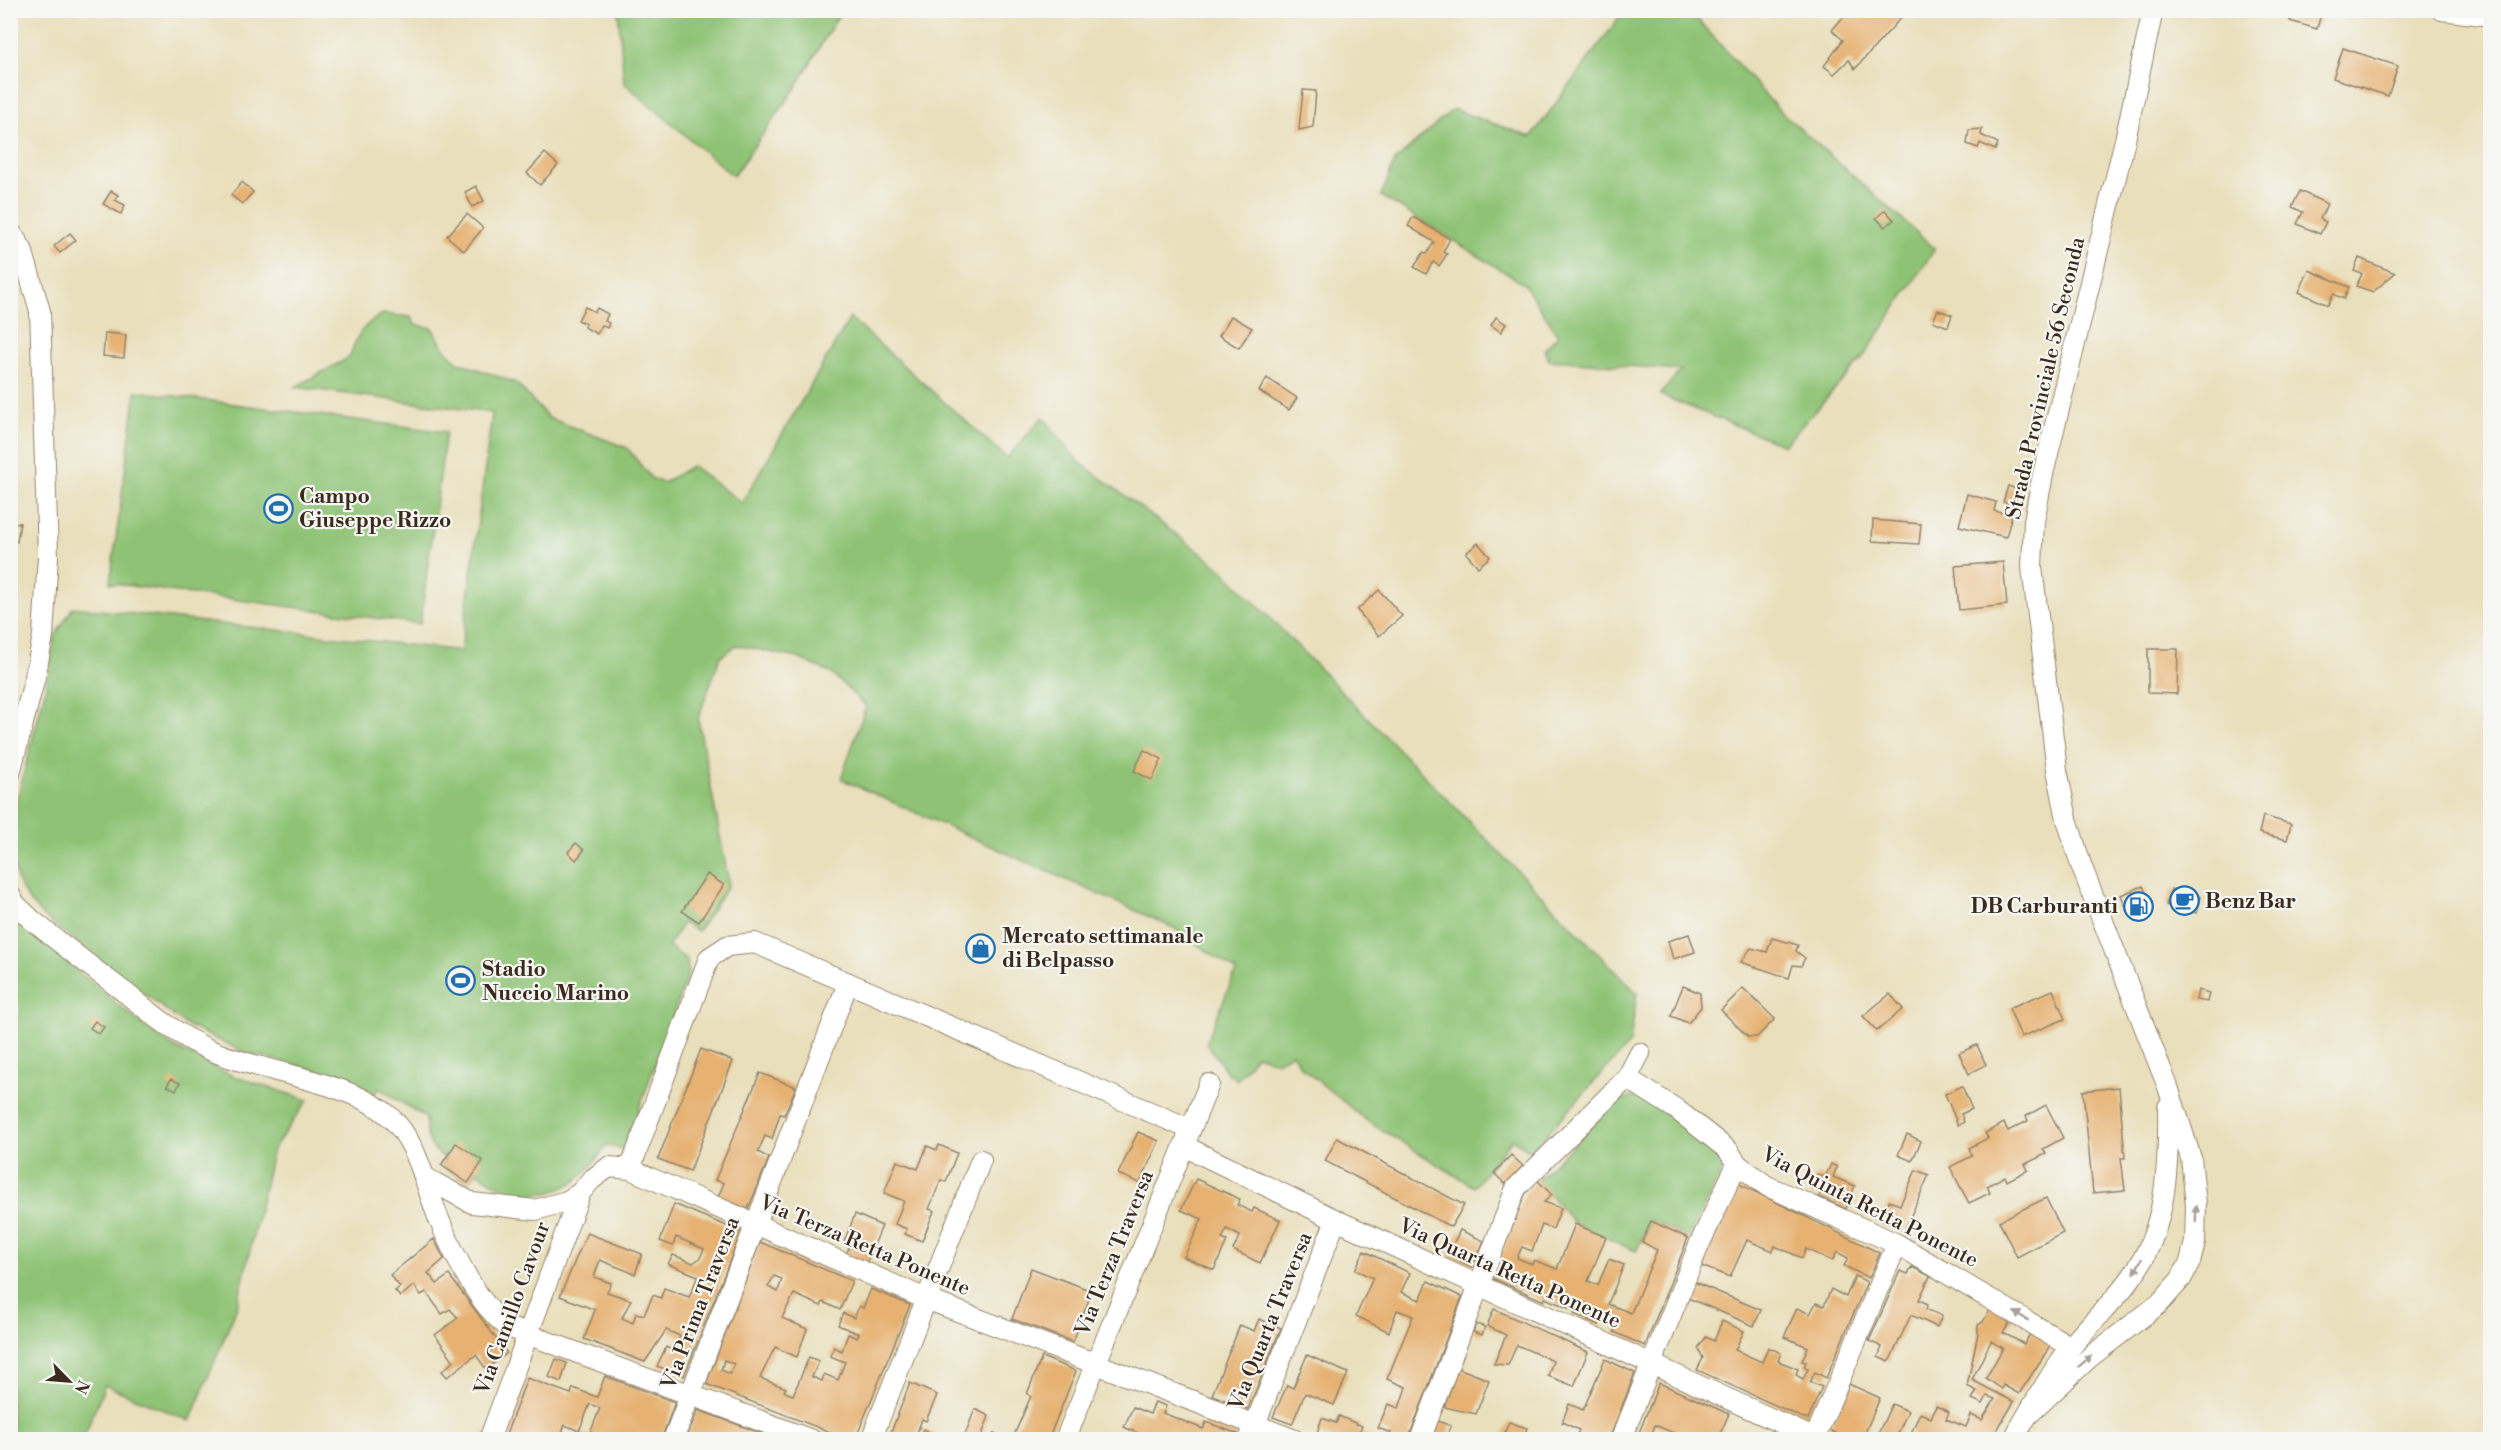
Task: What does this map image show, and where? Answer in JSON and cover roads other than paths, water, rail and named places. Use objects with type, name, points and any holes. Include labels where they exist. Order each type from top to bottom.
[{"type":"street","name":"Strada Provinciale 56 Seconda","points":[[2027,1416],[2090,1357],[2158,1304],[2181,1279],[2190,1262],[2195,1242],[2196,1205],[2191,1158],[2168,1087],[2081,865],[2067,819],[2057,770],[2032,567],[2034,521],[2043,474],[2126,140],[2153,10]]},
{"type":"street","points":[[2442,10],[2490,15]]},
{"type":"street","points":[[10,231],[22,249],[40,311],[48,556],[43,636],[35,677],[10,773]]},
{"type":"street","points":[[10,895],[15,904],[33,921],[164,1023],[188,1038],[236,1060],[346,1092],[368,1102],[389,1116],[405,1137],[460,1264],[493,1316],[508,1327],[812,1440]]},
{"type":"street","name":"Via Quarta Retta Ponente","points":[[630,1169],[709,958],[727,946],[755,943],[848,982],[1187,1137],[1336,1220],[1815,1439]]},
{"type":"street","name":"Via Prima Traversa","points":[[673,1440],[848,982]]},
{"type":"street","points":[[1420,1440],[1516,1188],[1626,1078],[1640,1053]]},
{"type":"street","name":"Via Quinta Retta Ponente","points":[[1626,1078],[1676,1108],[1728,1150],[1737,1164],[1767,1186],[1897,1244],[2071,1347]]},
{"type":"street","name":"Via Terza Traversa","points":[[1065,1440],[1209,1084]]},
{"type":"street","points":[[2013,1440],[2071,1347],[2134,1276],[2150,1242],[2163,1203],[2169,1157],[2168,1087]]},
{"type":"street","points":[[871,1440],[981,1160]]},
{"type":"street","points":[[1621,1440],[1699,1245],[1737,1164]]},
{"type":"street","name":"Via Terza Retta Ponente","points":[[424,1177],[472,1203],[535,1210],[567,1201],[580,1193],[591,1179],[609,1167],[630,1169],[926,1299],[1095,1363],[1252,1432],[1295,1440]]},
{"type":"street","name":"Via Camillo Cavour","points":[[489,1440],[580,1193]]},
{"type":"street","name":"Via Quarta Traversa","points":[[1252,1432],[1336,1220]]},
{"type":"street","points":[[1815,1439],[1897,1244]]},
{"type":"place","name":"Campo Giuseppe Rizzo","points":[[278,508]]},
{"type":"place","name":"Benz Bar","points":[[2184,901]]},
{"type":"place","name":"DB Carburanti","points":[[2139,906]]},
{"type":"place","name":"Mercato settimanale di Belpasso","points":[[981,948]]},
{"type":"place","name":"Stadio Nuccio Marino","points":[[461,981]]}]
